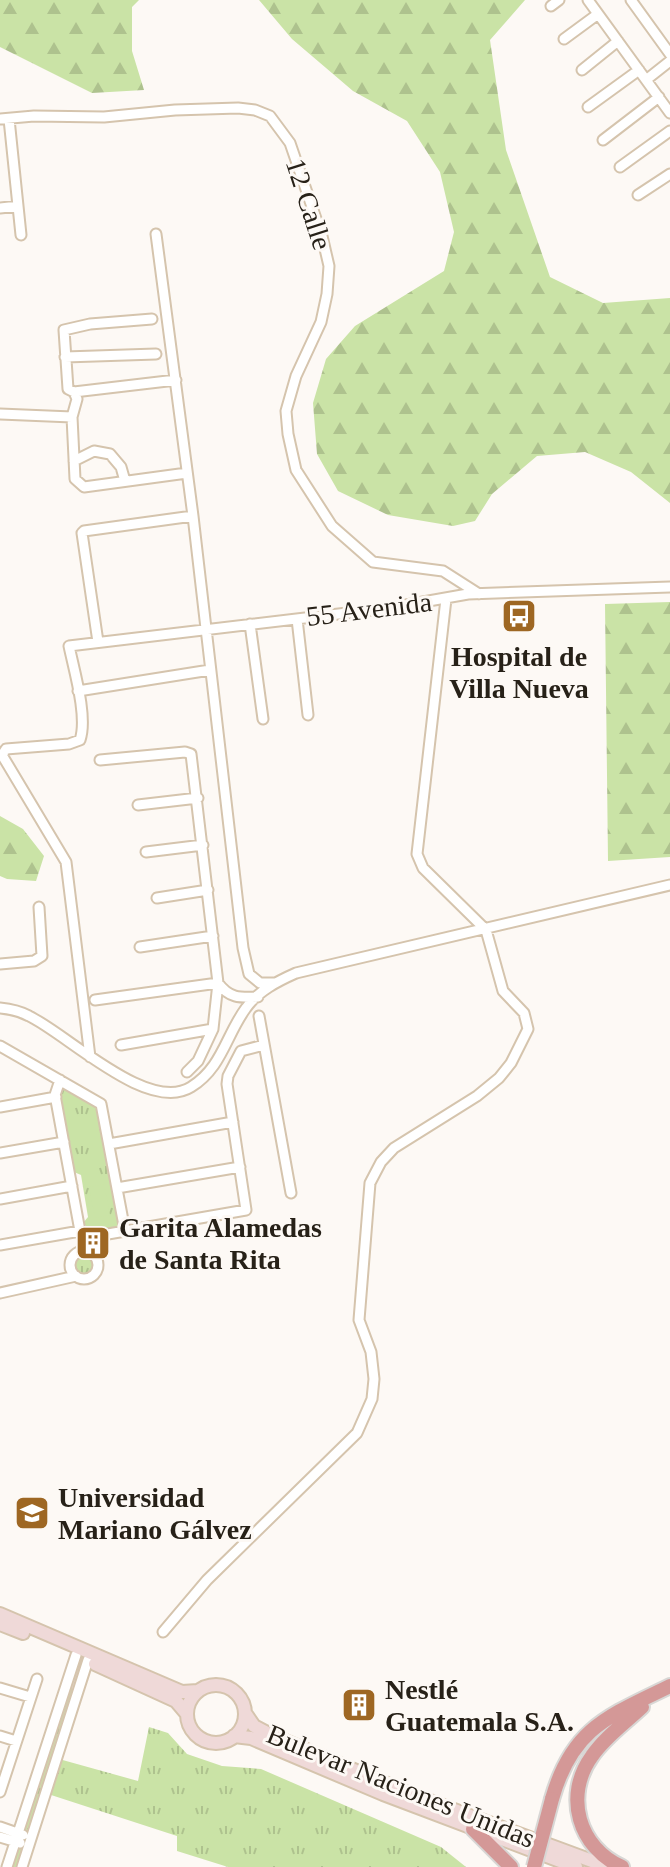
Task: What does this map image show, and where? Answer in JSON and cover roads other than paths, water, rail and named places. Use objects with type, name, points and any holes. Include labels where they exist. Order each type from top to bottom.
[{"type":"highway","points":[[543,1867],[566,1761],[588,1732],[612,1715],[670,1686]]},
{"type":"highway","points":[[534,1867],[556,1800],[573,1765],[594,1736],[616,1720],[670,1694]]},
{"type":"highway","points":[[622,1867],[598,1853],[590,1843],[579,1821],[578,1794],[584,1769],[593,1755],[642,1707]]},
{"type":"highway","points":[[473,1829],[511,1867]]},
{"type":"main road","points":[[0,1614],[182,1692],[198,1691],[212,1685],[227,1686],[239,1695],[245,1713],[243,1726],[234,1736],[216,1743],[204,1740],[194,1732],[187,1714],[176,1701],[0,1624]]},
{"type":"main road","points":[[187,1714],[190,1701],[198,1691]]},
{"type":"main road","name":"Bulevar Naciones Unidas","points":[[245,1713],[254,1726],[273,1736],[411,1794],[608,1867]]},
{"type":"main road","name":"Bulevar Naciones Unidas","points":[[234,1736],[251,1738],[473,1829],[576,1867]]},
{"type":"street","points":[[588,0],[670,113]]},
{"type":"street","points":[[631,0],[670,54]]},
{"type":"street","points":[[564,39],[598,14]]},
{"type":"street","points":[[582,70],[618,41]]},
{"type":"street","points":[[646,80],[670,61]]},
{"type":"street","points":[[588,107],[639,70]]},
{"type":"street","points":[[603,140],[659,97]]},
{"type":"street","name":"12 Calle","points":[[4,119],[104,117],[238,108],[270,116],[290,143],[329,266],[321,322],[296,376],[286,411],[296,470],[332,526],[373,562],[443,571],[479,594]]},
{"type":"street","points":[[4,119],[21,235]]},
{"type":"street","points":[[620,167],[670,131]]},
{"type":"street","points":[[638,195],[670,174]]},
{"type":"street","points":[[0,208],[18,206]]},
{"type":"street","points":[[156,234],[248,971],[260,983],[274,983]]},
{"type":"street","points":[[152,319],[90,324],[64,330],[68,389],[74,392],[176,380]]},
{"type":"street","points":[[65,357],[156,354]]},
{"type":"street","points":[[74,392],[77,399],[72,417],[75,479],[84,487],[187,473]]},
{"type":"street","points":[[0,414],[72,417]]},
{"type":"street","points":[[74,461],[94,451],[110,454],[121,467],[125,481]]},
{"type":"street","points":[[98,642],[82,533],[193,516]]},
{"type":"street","name":"55 Avenida","points":[[78,691],[69,646],[479,594],[670,587]]},
{"type":"street","points":[[163,1632],[207,1580],[357,1433],[372,1399],[374,1379],[371,1352],[359,1320],[370,1183],[381,1162],[394,1148],[477,1096],[499,1078],[511,1063],[528,1029],[524,1013],[503,991],[486,930],[423,868],[417,854],[446,599]]},
{"type":"street","points":[[297,619],[308,715]]},
{"type":"street","points":[[250,624],[263,719]]},
{"type":"street","points":[[90,1057],[66,862],[2,755],[6,749],[69,744],[80,740],[78,691],[210,670]]},
{"type":"street","points":[[100,760],[185,752],[193,758],[218,983],[213,1029],[198,1061],[187,1072]]},
{"type":"street","points":[[138,805],[198,798]]},
{"type":"street","points":[[146,852],[203,845]]},
{"type":"street","points":[[0,1008],[31,1016],[123,1078],[164,1092],[188,1090],[216,1066],[247,1007],[274,983],[296,973],[670,885]]},
{"type":"street","points":[[157,898],[208,890]]},
{"type":"street","points":[[0,964],[41,958],[44,951],[39,907]]},
{"type":"street","points":[[140,947],[213,936]]},
{"type":"street","points":[[218,983],[226,994],[234,997],[258,997]]},
{"type":"street","points":[[95,1000],[218,983]]},
{"type":"street","points":[[259,1016],[291,1193]]},
{"type":"street","points":[[121,1045],[213,1029]]},
{"type":"street","points":[[0,1245],[80,1231],[98,1236],[246,1210],[228,1076],[242,1050],[264,1045]]},
{"type":"street","points":[[0,1046],[101,1104],[125,1231]]},
{"type":"street","points":[[60,1080],[55,1090],[56,1097],[80,1231],[86,1242],[83,1251],[73,1256],[73,1272]]},
{"type":"street","points":[[0,1107],[56,1097]]},
{"type":"street","points":[[109,1144],[233,1122]]},
{"type":"street","points":[[0,1153],[64,1142]]},
{"type":"street","points":[[117,1188],[240,1167]]},
{"type":"street","points":[[0,1199],[72,1186]]},
{"type":"street","points":[[73,1272],[84,1279],[96,1273],[98,1236]]},
{"type":"street","points":[[83,1251],[95,1256]]},
{"type":"street","points":[[0,1293],[58,1281],[73,1272]]},
{"type":"street","points":[[7,1867],[82,1658]]},
{"type":"street","points":[[22,1867],[82,1658]]},
{"type":"street","points":[[1,1787],[37,1679]]},
{"type":"street","points":[[0,1688],[30,1697]]},
{"type":"street","points":[[0,1736],[16,1741]]},
{"type":"street","points":[[0,1827],[30,1842]]},
{"type":"street","points":[[0,1837],[16,1837]]},
{"type":"place","name":"Hospital de Villa Nueva","points":[[519,616]]},
{"type":"place","name":"Garita Alamedas de Santa Rita","points":[[93,1243]]},
{"type":"place","name":"Universidad Mariano Gálvez","points":[[32,1513]]},
{"type":"place","name":"Nestlé Guatemala S.A.","points":[[359,1705]]}]
